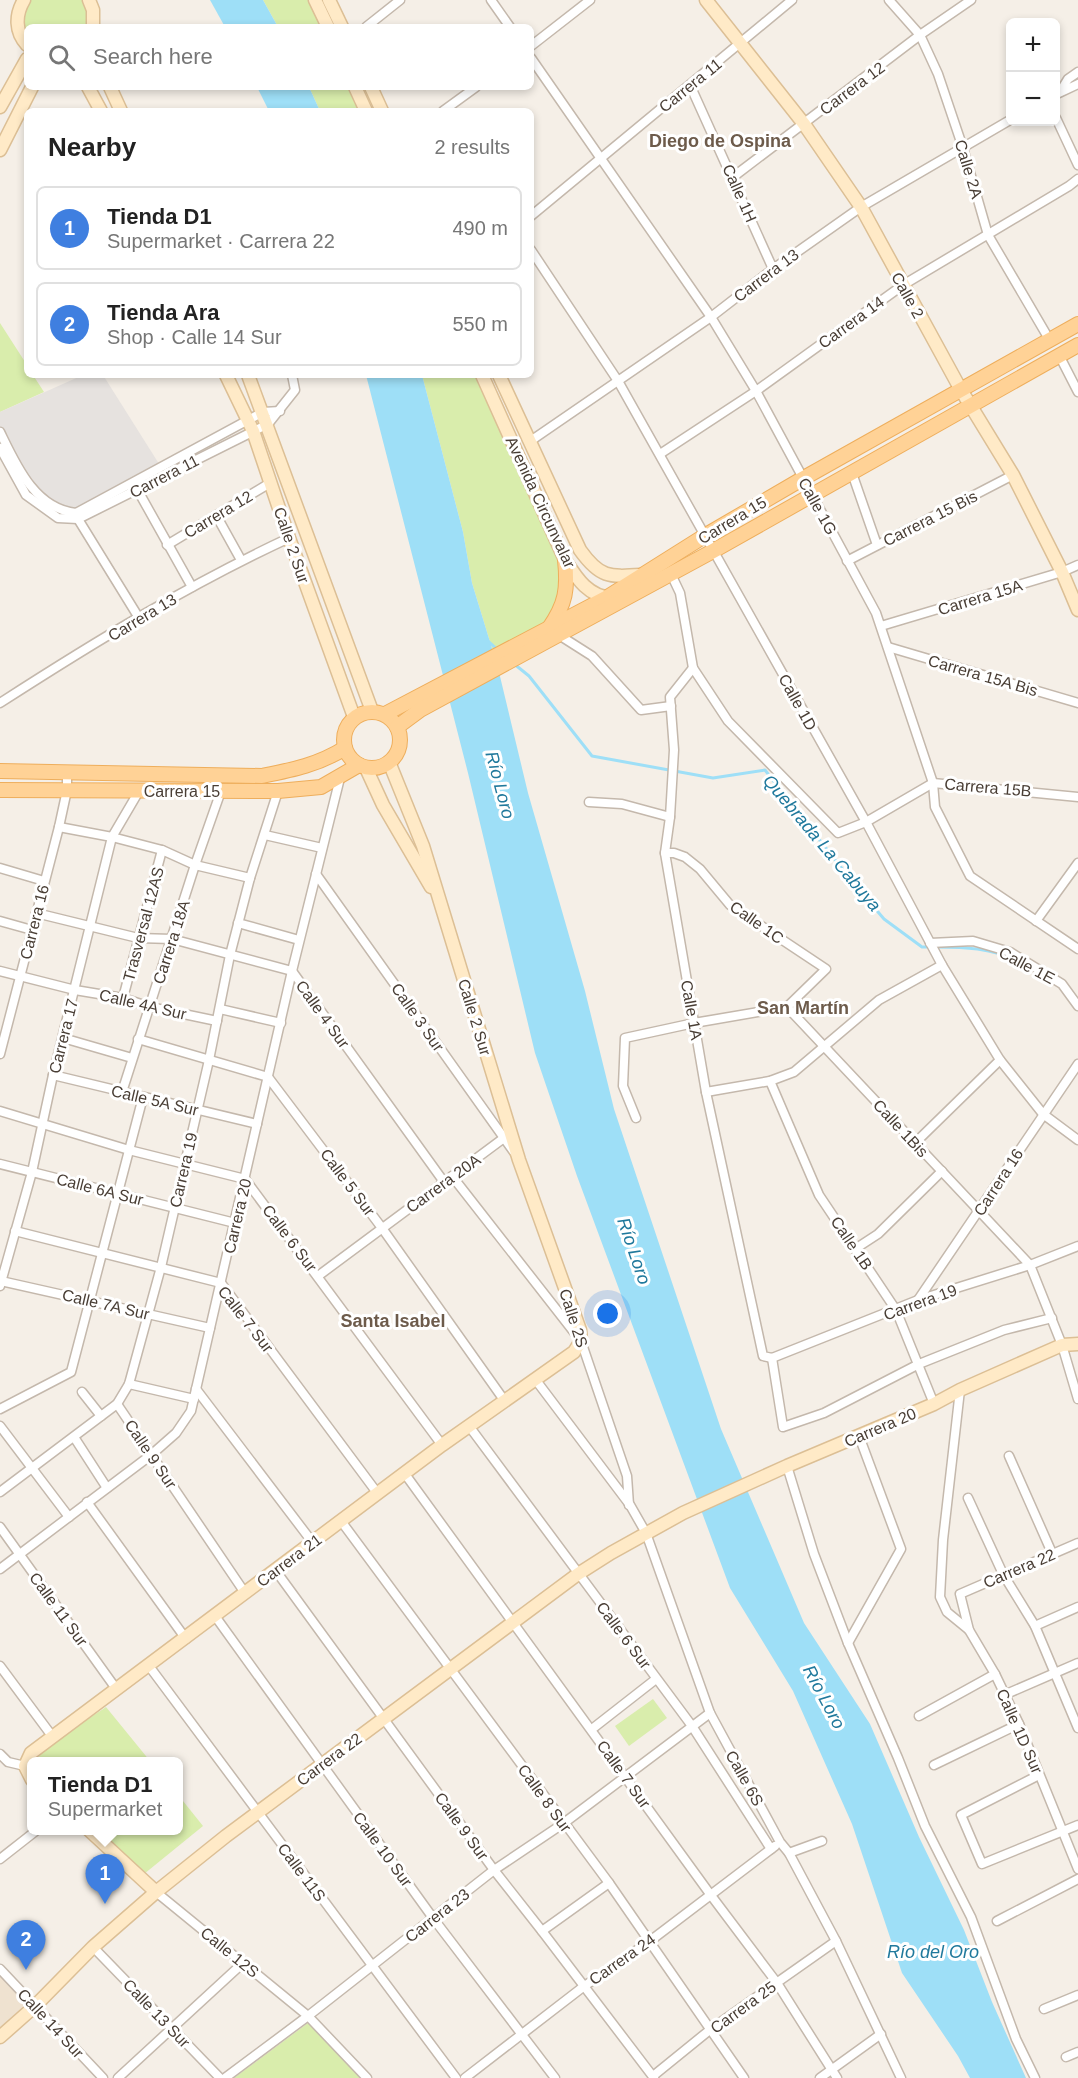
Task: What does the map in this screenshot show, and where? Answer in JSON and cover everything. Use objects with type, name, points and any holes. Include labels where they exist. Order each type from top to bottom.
[{"type":"main road","name":"Carrera 15","points":[[549,635],[706,535],[1078,324]]},
{"type":"main road","name":"Carrera 15","points":[[378,713],[417,704],[671,574],[1078,345]]},
{"type":"main road","points":[[549,635],[566,595],[565,560]]},
{"type":"main road","name":"Carrera 15","points":[[397,727],[417,704]]},
{"type":"main road","points":[[363,713],[378,713],[392,720],[397,727],[400,736],[399,746],[389,762],[382,766],[363,767],[351,760],[345,748],[344,733],[354,717],[363,713]]},
{"type":"main road","name":"Carrera 15","points":[[0,771],[262,776],[304,768],[345,748]]},
{"type":"main road","name":"Carrera 15","points":[[0,790],[278,791],[321,787],[363,767]]},
{"type":"street","points":[[24,0],[19,8],[17,19],[19,31],[24,40]]},
{"type":"street","points":[[315,0],[327,24]]},
{"type":"street","points":[[329,0],[341,24]]},
{"type":"street","points":[[370,24],[400,0]]},
{"type":"street","points":[[491,0],[508,24]]},
{"type":"street","points":[[534,44],[590,0]]},
{"type":"street","name":"Calle 2","points":[[706,0],[804,124],[861,207],[970,405],[1012,475],[1062,572],[1078,610]]},
{"type":"street","name":"Carrera 11","points":[[534,213],[792,0]]},
{"type":"street","name":"Calle 2A","points":[[889,0],[920,35],[938,74],[963,148],[988,235],[1049,339]]},
{"type":"street","name":"Carrera 12","points":[[733,177],[920,35],[971,0]]},
{"type":"street","points":[[92,3],[93,24]]},
{"type":"street","name":"Calle 1G","points":[[534,62],[711,317],[756,391],[876,613],[933,783],[935,807],[970,876],[1078,949]]},
{"type":"street","points":[[0,107],[24,64]]},
{"type":"street","points":[[1060,90],[1068,79],[1078,72]]},
{"type":"street","points":[[1060,92],[1078,84]]},
{"type":"street","name":"Calle 1H","points":[[690,85],[773,269]]},
{"type":"street","points":[[0,150],[30,90]]},
{"type":"street","points":[[90,90],[99,108]]},
{"type":"street","points":[[111,90],[120,108]]},
{"type":"street","points":[[356,90],[365,108]]},
{"type":"street","points":[[372,90],[381,108]]},
{"type":"street","points":[[447,108],[472,90]]},
{"type":"street","name":"Carrera 13","points":[[529,442],[711,317],[773,269],[861,207],[1006,123]]},
{"type":"street","points":[[1060,126],[1078,165]]},
{"type":"street","name":"Carrera 14","points":[[660,454],[756,391],[903,285],[1078,179]]},
{"type":"street","name":"Calle 1D","points":[[534,255],[618,381],[866,822],[942,965],[1000,1060],[1042,1114],[1078,1140]]},
{"type":"street","points":[[1059,355],[1078,392]]},
{"type":"street","name":"Calle 2 Sur","points":[[227,378],[250,426],[354,717]]},
{"type":"street","name":"Calle 2 Sur","points":[[249,378],[378,713]]},
{"type":"street","points":[[268,424],[295,390],[293,378]]},
{"type":"street","name":"Avenida Circunvalar","points":[[483,378],[565,560],[579,581],[592,592],[606,598]]},
{"type":"street","name":"Avenida Circunvalar","points":[[500,378],[580,550],[597,571],[606,575],[615,577],[642,575]]},
{"type":"street","points":[[263,411],[280,411]]},
{"type":"street","name":"Carrera 11","points":[[61,515],[78,519],[137,489],[250,426],[263,411]]},
{"type":"street","name":"Carrera 11","points":[[61,515],[76,513],[250,426],[268,424]]},
{"type":"street","points":[[0,432],[29,486],[61,515]]},
{"type":"street","points":[[0,448],[27,495],[61,515]]},
{"type":"street","points":[[852,473],[877,545]]},
{"type":"street","name":"Carrera 15 Bis","points":[[847,561],[1012,475]]},
{"type":"street","name":"Carrera 12","points":[[167,545],[270,483]]},
{"type":"street","points":[[137,489],[192,587]]},
{"type":"street","points":[[216,515],[241,560]]},
{"type":"street","points":[[78,519],[139,618]]},
{"type":"street","name":"Carrera 13","points":[[0,703],[192,587],[241,560],[289,538]]},
{"type":"street","name":"Carrera 15A","points":[[881,626],[1062,572],[1078,565]]},
{"type":"street","points":[[671,574],[680,593],[693,668]]},
{"type":"street","points":[[606,598],[625,598]]},
{"type":"street","points":[[549,635],[592,656],[641,710],[671,706]]},
{"type":"street","name":"Carrera 15A Bis","points":[[888,647],[1078,703]]},
{"type":"street","name":"Carrera 15B","points":[[693,668],[728,721],[838,832],[866,822],[933,783],[1078,797]]},
{"type":"street","name":"Calle 1A","points":[[693,668],[670,697],[673,763],[665,854],[706,1092],[783,1427],[824,1413],[919,1364]]},
{"type":"street","name":"Calle 2 Sur","points":[[389,762],[423,846],[507,1136]]},
{"type":"street","name":"Calle 2 Sur","points":[[363,767],[410,855],[440,901]]},
{"type":"street","name":"Carrera 16","points":[[0,1054],[67,790],[67,772]]},
{"type":"street","name":"Carrera 20","points":[[0,1569],[151,1455],[176,1433],[191,1412],[299,940],[340,778]]},
{"type":"street","name":"Carrera 17","points":[[1,1283],[32,1172],[53,1075],[112,837],[139,791]]},
{"type":"street","name":"Carrera 18A","points":[[122,1092],[221,791]]},
{"type":"street","name":"Carrera 19","points":[[0,1492],[117,1404],[129,1384],[161,1267],[238,923],[278,791]]},
{"type":"street","points":[[589,802],[622,804],[670,817]]},
{"type":"street","points":[[58,827],[112,837],[162,850],[195,865],[250,878]]},
{"type":"street","points":[[265,835],[322,848]]},
{"type":"street","name":"Trasversal 12AS","points":[[123,998],[162,850]]},
{"type":"street","name":"Calle 1C","points":[[665,854],[674,853],[685,857],[700,869],[730,905],[826,969],[788,1007]]},
{"type":"street","points":[[1036,921],[1078,863]]},
{"type":"street","points":[[0,868],[44,881]]},
{"type":"street","name":"Calle 3 Sur","points":[[316,874],[507,1136]]},
{"type":"street","name":"Calle 4 Sur","points":[[36,913],[138,938],[172,939],[292,971],[448,1179],[581,1341]]},
{"type":"street","points":[[0,921],[32,930]]},
{"type":"street","points":[[238,923],[299,940]]},
{"type":"street","name":"Calle 1E","points":[[930,943],[973,941],[1010,952],[1062,984],[1078,1006]]},
{"type":"street","points":[[706,1092],[770,1081],[794,1072],[879,1000],[942,965]]},
{"type":"street","name":"Calle 4A Sur","points":[[0,971],[217,1021]]},
{"type":"street","points":[[636,1118],[623,1086],[625,1038],[694,1023],[788,1007]]},
{"type":"street","name":"Calle 1Bis","points":[[788,1007],[1030,1265],[1062,1345],[1078,1400]]},
{"type":"street","points":[[220,1009],[281,1023]]},
{"type":"street","points":[[63,1038],[132,1058]]},
{"type":"street","points":[[138,1039],[268,1077]]},
{"type":"street","points":[[915,1143],[1000,1060]]},
{"type":"street","name":"Carrera 16","points":[[918,1300],[1078,1064]]},
{"type":"street","name":"Calle 5A Sur","points":[[53,1075],[257,1124]]},
{"type":"street","name":"Calle 5 Sur","points":[[268,1077],[382,1228],[504,1400]]},
{"type":"street","name":"Calle 1B","points":[[770,1081],[819,1195],[896,1310],[934,1404]]},
{"type":"street","points":[[0,1409],[71,1372],[143,1097]]},
{"type":"street","points":[[0,1111],[129,1150],[245,1179]]},
{"type":"street","name":"Calle 2S","points":[[507,1136],[519,1160],[580,1330],[581,1341],[627,1476],[630,1505]]},
{"type":"street","name":"Carrera 20A","points":[[318,1276],[507,1136]]},
{"type":"street","name":"Calle 6A Sur","points":[[0,1164],[235,1223]]},
{"type":"street","points":[[855,1249],[878,1234],[942,1172]]},
{"type":"street","name":"Calle 6 Sur","points":[[245,1179],[442,1445]]},
{"type":"street","name":"Calle 7 Sur","points":[[15,1231],[221,1283],[378,1494]]},
{"type":"street","name":"Carrera 19","points":[[767,1357],[918,1300],[1030,1265],[1078,1246]]},
{"type":"street","name":"Calle 7A Sur","points":[[1,1283],[210,1329]]},
{"type":"street","points":[[919,1364],[1004,1330],[1052,1318]]},
{"type":"street","name":"Carrera 21","points":[[30,1757],[52,1736],[186,1639],[442,1445],[573,1353],[581,1341]]},
{"type":"street","name":"Carrera 20","points":[[683,1513],[934,1404],[960,1390],[1062,1345],[1078,1344]]},
{"type":"street","points":[[536,1379],[630,1505],[646,1533],[710,1713]]},
{"type":"street","points":[[129,1384],[194,1399]]},
{"type":"street","points":[[196,1389],[313,1543]]},
{"type":"street","points":[[960,1390],[943,1540],[940,1597],[948,1612],[969,1630]]},
{"type":"street","points":[[82,1392],[101,1416]]},
{"type":"street","name":"Calle 9 Sur","points":[[117,1404],[245,1593]]},
{"type":"street","points":[[0,1426],[69,1517]]},
{"type":"street","name":"Calle 6 Sur","points":[[470,1426],[692,1726],[771,1849]]},
{"type":"street","points":[[848,1643],[901,1549],[859,1436]]},
{"type":"street","points":[[74,1437],[107,1488]]},
{"type":"street","points":[[1009,1456],[1052,1553]]},
{"type":"street","points":[[788,1466],[814,1554],[848,1643],[925,1826],[971,1917],[1016,2038],[1035,2078]]},
{"type":"street","name":"Calle 7 Sur","points":[[405,1474],[777,1983],[837,2078]]},
{"type":"street","points":[[968,1498],[1004,1574],[1035,1626],[1078,1728]]},
{"type":"street","points":[[87,1502],[186,1639]]},
{"type":"street","name":"Carrera 22","points":[[0,2037],[35,2006],[93,1947],[156,1892],[226,1836],[578,1574],[683,1513]]},
{"type":"street","name":"Calle 8 Sur","points":[[341,1521],[609,1883],[744,2078]]},
{"type":"street","name":"Calle 11 Sur","points":[[0,1527],[117,1690]]},
{"type":"street","name":"Carrera 22","points":[[960,1594],[1078,1543]]},
{"type":"street","name":"Calle 9 Sur","points":[[276,1570],[494,1870],[653,2077]]},
{"type":"street","name":"Calle 1D Sur","points":[[960,1594],[969,1630],[995,1674],[1019,1724],[1061,1832],[1078,1869]]},
{"type":"street","points":[[1035,1626],[1078,1607]]},
{"type":"street","name":"Calle 10 Sur","points":[[215,1616],[433,1918],[555,2078]]},
{"type":"street","points":[[1004,1695],[1078,1664]]},
{"type":"street","points":[[0,1666],[52,1736]]},
{"type":"street","name":"Calle 11S","points":[[149,1666],[456,2078]]},
{"type":"street","points":[[920,1716],[995,1674]]},
{"type":"street","points":[[592,1729],[656,1679]]},
{"type":"street","name":"Carrera 23","points":[[225,2078],[494,1870],[564,1823],[710,1713]]},
{"type":"street","name":"Calle 6S","points":[[710,1713],[780,1842]]},
{"type":"street","points":[[934,1765],[1019,1724]]},
{"type":"street","points":[[0,1754],[8,1762],[26,1766]]},
{"type":"street","points":[[1039,1775],[961,1815],[982,1863],[1078,1825]]},
{"type":"street","points":[[0,1859],[31,1835]]},
{"type":"street","name":"Calle 12S","points":[[94,1835],[156,1892],[308,2016],[367,2078]]},
{"type":"street","points":[[789,1853],[822,1841]]},
{"type":"street","points":[[780,1842],[789,1853],[836,1941],[902,2078]]},
{"type":"street","name":"Carrera 24","points":[[465,2078],[583,1987],[650,1941],[780,1842]]},
{"type":"street","points":[[997,1922],[1078,1879]]},
{"type":"street","points":[[542,1930],[609,1883]]},
{"type":"street","name":"Carrera 25","points":[[653,2077],[711,2030],[836,1941]]},
{"type":"street","name":"Calle 13 Sur","points":[[93,1947],[220,2078]]},
{"type":"street","points":[[118,2078],[244,1962]]},
{"type":"street","name":"Calle 14 Sur","points":[[0,1969],[103,2078]]},
{"type":"street","points":[[1044,2009],[1078,1995]]},
{"type":"street","points":[[820,2078],[880,2034]]},
{"type":"street","points":[[1066,2057],[1078,2052]]},
{"type":"shaded area","points":[[76,378],[105,378],[161,467],[76,513],[41,497],[0,431],[0,412]]},
{"type":"shaded area","points":[[0,1972],[30,2004],[0,2031]]},
{"type":"green space","points":[[24,0],[88,0],[92,24],[24,24],[24,31],[19,8]]},
{"type":"green space","points":[[263,0],[315,0],[327,24],[276,24]]},
{"type":"green space","points":[[310,90],[356,90],[365,108],[319,108]]},
{"type":"green space","points":[[0,323],[24,360],[24,378],[35,378],[44,392],[0,412]]},
{"type":"green space","points":[[423,378],[483,378],[565,560],[556,618],[494,655],[472,583],[463,532]]},
{"type":"green space","points":[[653,1699],[667,1718],[629,1746],[615,1726]]},
{"type":"green space","points":[[106,1707],[147,1757],[39,1757],[57,1740]]},
{"type":"green space","points":[[183,1801],[203,1826],[144,1874],[100,1835],[183,1835]]},
{"type":"green space","points":[[308,2023],[362,2078],[234,2078]]},
{"type":"water","points":[[210,0],[263,0],[276,24],[223,24]]},
{"type":"water","points":[[258,90],[310,90],[319,108],[268,108]]},
{"type":"water","name":"Río del Oro","points":[[367,378],[423,378],[463,532],[472,583],[498,668],[528,793],[585,991],[614,1109],[721,1429],[804,1623],[870,1724],[919,1837],[964,1930],[992,2002],[1026,2078],[970,2078],[958,2056],[902,1973],[852,1824],[793,1691],[730,1588],[577,1176],[535,1053],[468,773]]},
{"type":"waterway","name":"Quebrada La Cabuya","points":[[488,641],[499,651]]},
{"type":"waterway","name":"Quebrada La Cabuya","points":[[513,663],[529,676],[592,756],[713,778],[765,770],[884,919],[922,947],[929,947]]},
{"type":"waterway","name":"Quebrada La Cabuya","points":[[936,947],[988,951],[1017,961]]},
{"type":"place","name":"Tienda D1","points":[[105,1904]]},
{"type":"place","name":"Tienda Ara","points":[[26,1970]]},
{"type":"district","name":"Diego de Ospina","points":[[720,141]]},
{"type":"district","name":"San Martín","points":[[803,1008]]},
{"type":"district","name":"Santa Isabel","points":[[393,1321]]},
{"type":"water label","name":"Río Loro","points":[[500,785]]},
{"type":"water label","name":"Río Loro","points":[[634,1251]]},
{"type":"water label","name":"Río Loro","points":[[824,1697]]}]
